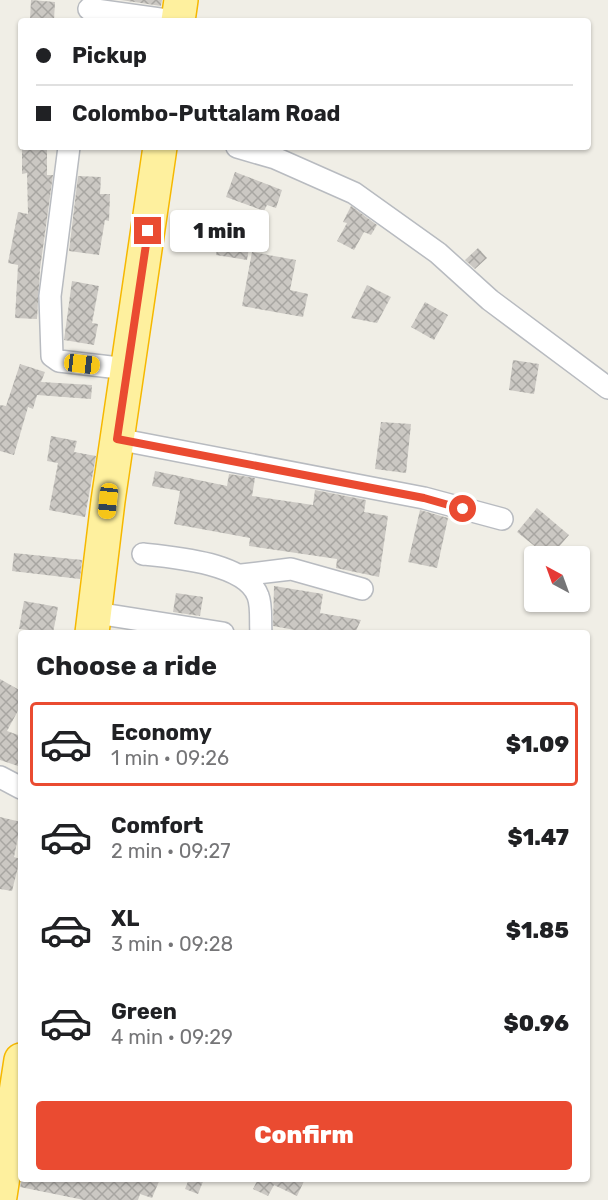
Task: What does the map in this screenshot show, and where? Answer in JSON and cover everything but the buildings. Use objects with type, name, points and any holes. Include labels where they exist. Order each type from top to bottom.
[{"type":"highway","points":[[177,18],[181,0]]},
{"type":"highway","points":[[94,623],[117,439],[160,150]]},
{"type":"highway","points":[[0,1196],[18,1079]]},
{"type":"street","points":[[89,10],[152,18]]},
{"type":"street","points":[[69,150],[50,296],[52,356],[59,361],[128,369]]},
{"type":"street","points":[[247,150],[275,158],[354,193],[438,253],[490,300],[608,387]]},
{"type":"street","points":[[117,439],[424,498],[502,519]]},
{"type":"street","points":[[143,554],[185,558],[242,575],[291,569],[362,589]]},
{"type":"street","points":[[242,575],[258,595],[261,630]]},
{"type":"street","points":[[94,623],[184,630]]},
{"type":"street","points":[[0,777],[18,786]]},
{"type":"route","points":[[148,231],[117,439],[424,498],[463,509]]}]
